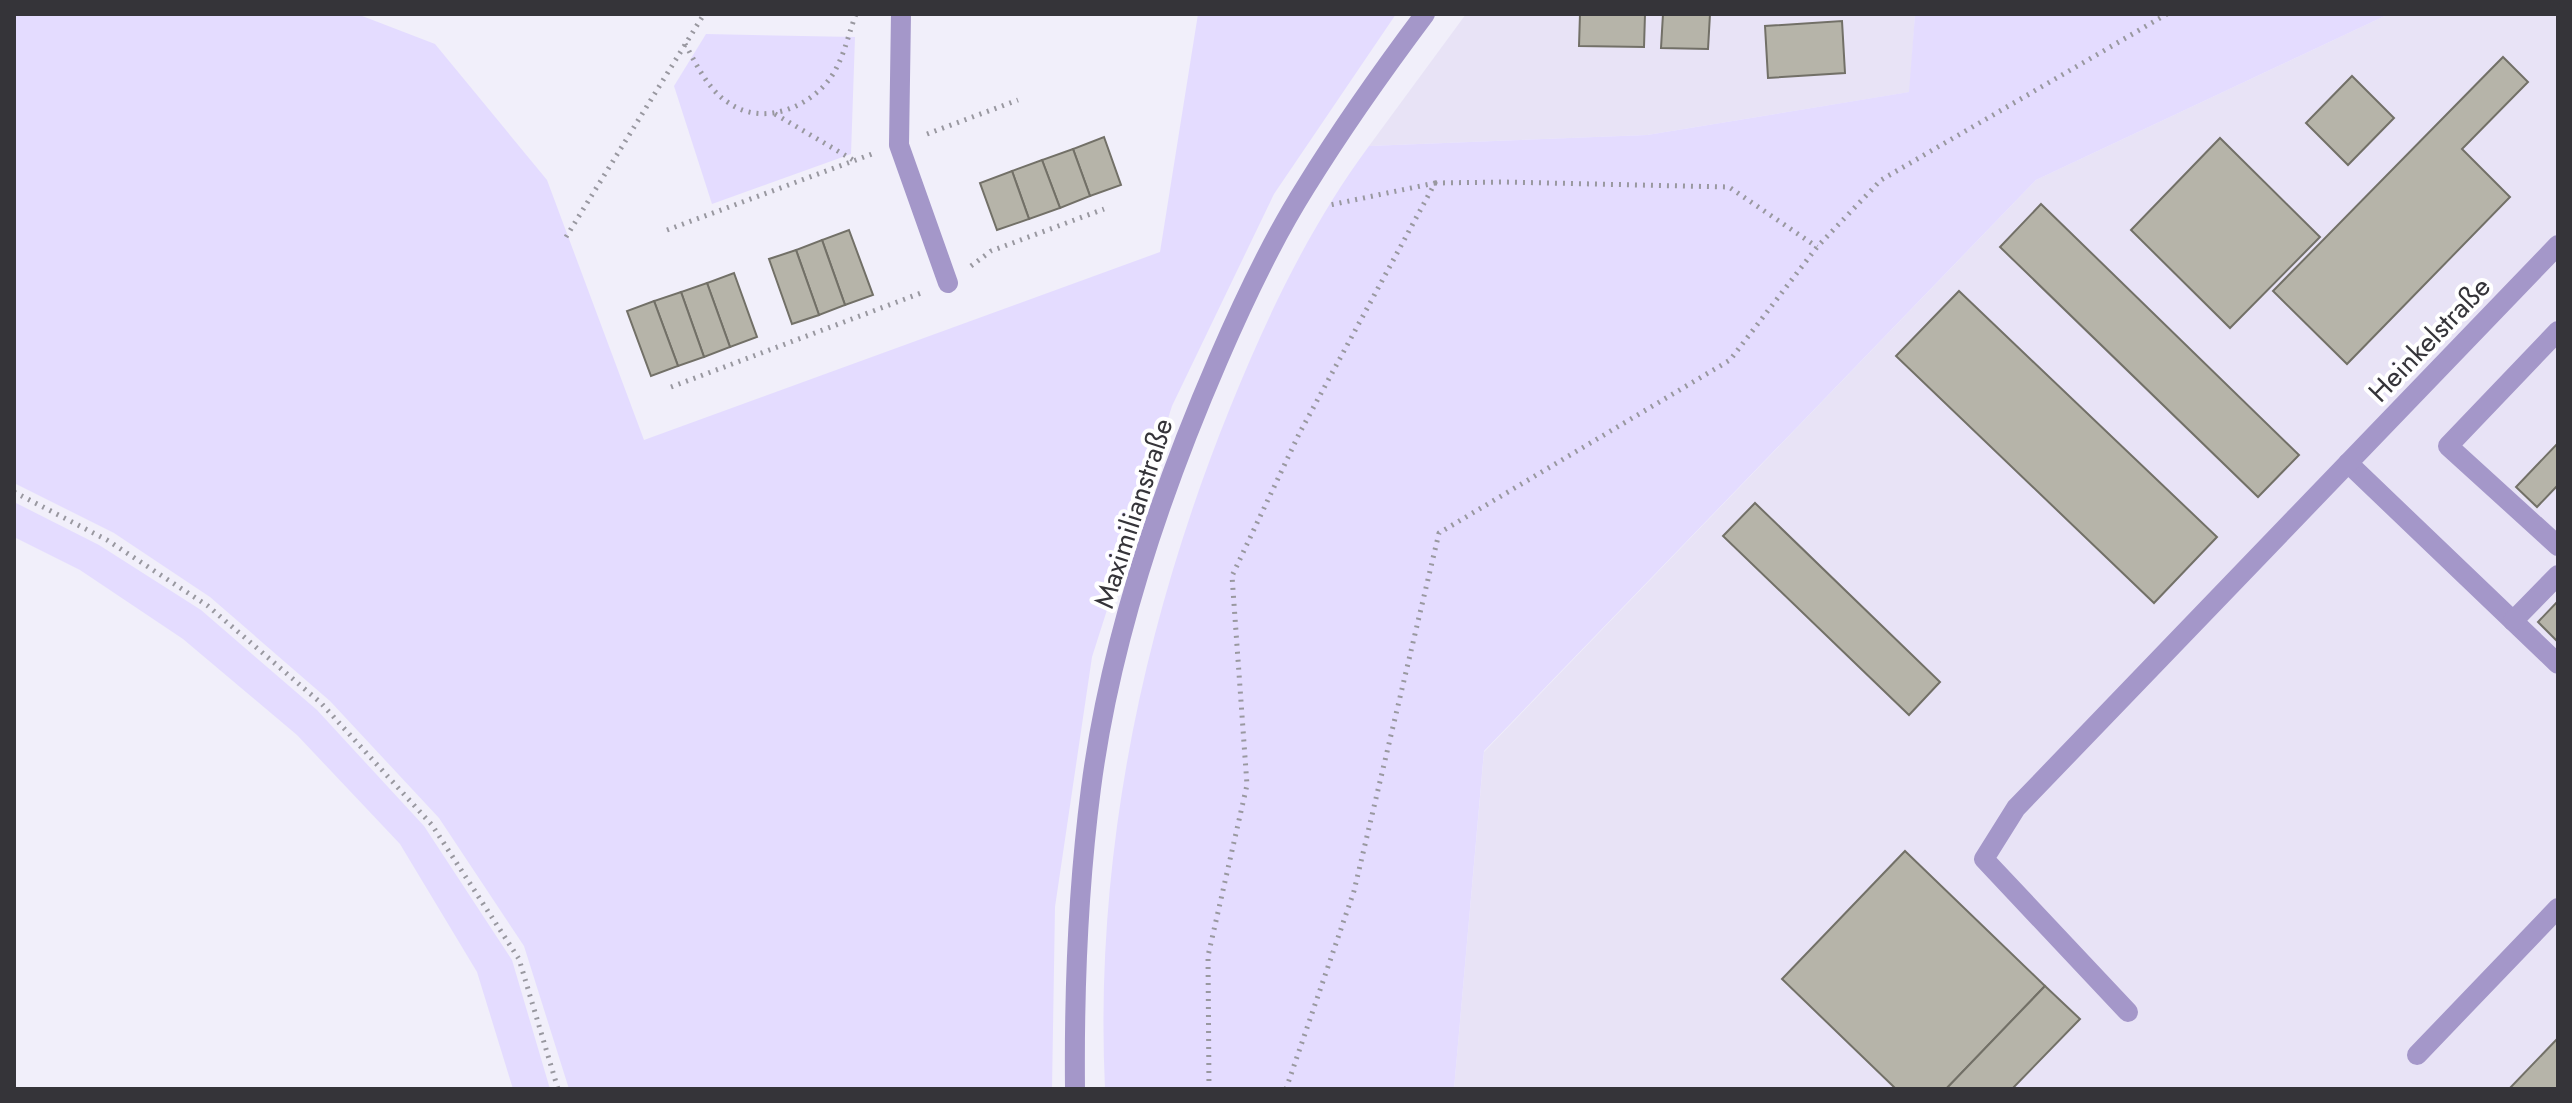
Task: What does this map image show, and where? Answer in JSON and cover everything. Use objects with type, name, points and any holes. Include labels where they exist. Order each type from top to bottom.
[{"type":"street","points":[[901,14],[899,145],[948,283]]},
{"type":"street","name":"Maximilianstraße","points":[[1075,1089],[1074,1011],[1079,905],[1092,785],[1113,671],[1148,543],[1194,417],[1243,302],[1312,177],[1425,14]]},
{"type":"street","name":"Heinkelstraße","points":[[2128,1012],[1984,859],[2016,808],[2558,245]]},
{"type":"street","points":[[2558,331],[2448,446],[2558,546]]},
{"type":"street","points":[[2344,467],[2558,664]]},
{"type":"street","points":[[2513,621],[2558,575]]},
{"type":"street","points":[[2417,1055],[2558,908]]},
{"type":"path","points":[[566,237],[704,14]]},
{"type":"path","points":[[685,44],[705,78],[729,104],[759,114],[775,113],[807,100],[821,90],[843,57],[856,14]]},
{"type":"path","points":[[1286,1089],[1354,891],[1439,533],[1730,360],[1817,247],[1881,180],[2167,14]]},
{"type":"path","points":[[667,230],[1018,100]]},
{"type":"path","points":[[775,113],[854,161]]},
{"type":"path","points":[[1209,1089],[1208,956],[1247,785],[1232,576],[1299,434],[1435,183]]},
{"type":"path","points":[[1290,214],[1435,183],[1729,187],[1817,247]]},
{"type":"path","points":[[671,387],[948,283],[991,251],[1104,209]]},
{"type":"path","points":[[14,492],[107,540],[208,606],[321,703],[432,825],[519,959],[558,1089]]},
{"type":"shaded area","points":[[14,14],[357,14],[435,44],[547,180],[644,440],[1160,252],[1198,14],[1396,14],[1274,194],[1172,406],[1092,657],[1055,907],[1052,1089],[569,1089],[524,946],[439,818],[330,701],[210,597],[114,533],[14,483]]},
{"type":"shaded area","points":[[1466,14],[1915,14],[1910,92],[1647,135],[1369,146]]},
{"type":"shaded area","points":[[1915,14],[2389,14],[2036,180],[1484,751],[1454,1089],[1105,1089],[1104,1002],[1108,915],[1117,828],[1149,657],[1172,572],[1199,489],[1259,340],[1309,240],[1369,146],[1647,135],[1909,92]]},
{"type":"shaded area","points":[[2389,14],[2558,14],[2558,1089],[1454,1089],[1484,752],[2036,180]]},
{"type":"shaded area","points":[[706,34],[855,37],[851,154],[712,204],[674,86]]},
{"type":"shaded area","points":[[14,502],[99,545],[201,610],[317,710],[424,826],[512,960],[550,1089],[513,1089],[477,972],[400,844],[297,735],[183,639],[80,570],[14,537]]},
{"type":"building","points":[[1580,14],[1645,14],[1644,47],[1579,46]]},
{"type":"building","points":[[1663,14],[1710,14],[1708,49],[1661,48]]},
{"type":"building","points":[[1842,21],[1845,73],[1768,78],[1765,26]]},
{"type":"building","points":[[2503,57],[2528,82],[2462,149],[2510,197],[2347,364],[2273,291]]},
{"type":"building","points":[[2352,76],[2394,118],[2348,165],[2306,123]]},
{"type":"building","points":[[1104,137],[1121,185],[1090,196],[1073,149]]},
{"type":"building","points":[[2220,138],[2320,237],[2230,328],[2131,230]]},
{"type":"building","points":[[1073,149],[1090,196],[1060,208],[1042,160]]},
{"type":"building","points":[[1042,160],[1060,208],[1029,219],[1012,171]]},
{"type":"building","points":[[1012,171],[1029,219],[997,230],[980,183]]},
{"type":"building","points":[[2041,204],[2299,455],[2258,497],[2000,247]]},
{"type":"building","points":[[849,230],[873,295],[845,305],[822,240]]},
{"type":"building","points":[[822,240],[845,305],[819,315],[796,250]]},
{"type":"building","points":[[796,250],[819,315],[792,324],[769,259]]},
{"type":"building","points":[[734,273],[757,337],[730,347],[707,283]]},
{"type":"building","points":[[707,283],[730,347],[704,357],[681,292]]},
{"type":"building","points":[[1959,291],[2217,537],[2154,603],[1896,356]]},
{"type":"building","points":[[681,292],[704,357],[678,366],[654,301]]},
{"type":"building","points":[[654,301],[678,366],[651,376],[627,311]]},
{"type":"building","points":[[2558,443],[2558,485],[2537,507],[2516,487]]},
{"type":"building","points":[[1755,503],[1940,682],[1909,715],[1723,536]]},
{"type":"building","points":[[2558,601],[2558,642],[2538,622]]},
{"type":"building","points":[[1905,851],[2045,986],[1946,1089],[1896,1089],[1782,979]]},
{"type":"building","points":[[2045,986],[2080,1019],[2012,1089],[1946,1089]]},
{"type":"building","points":[[2558,1038],[2558,1089],[2509,1089]]}]
